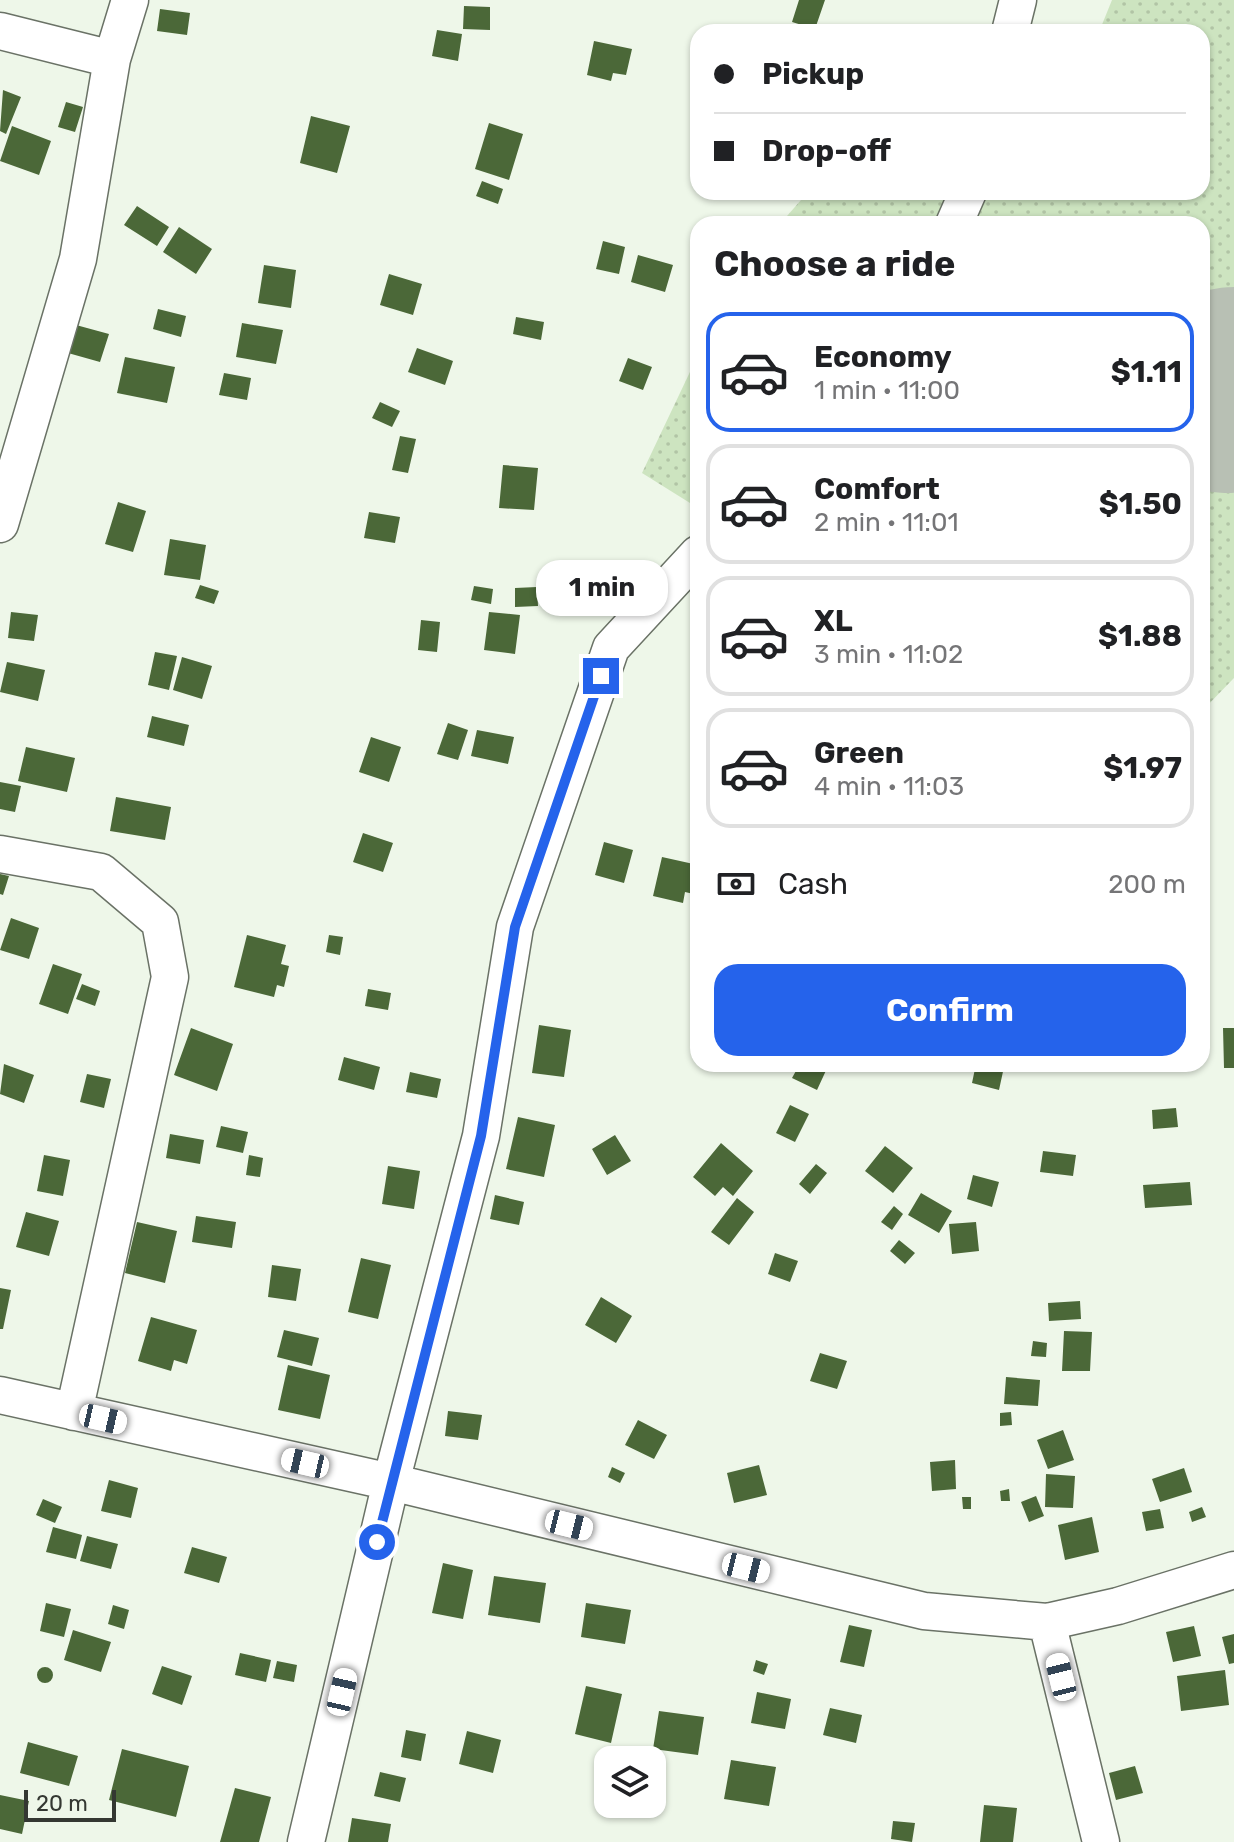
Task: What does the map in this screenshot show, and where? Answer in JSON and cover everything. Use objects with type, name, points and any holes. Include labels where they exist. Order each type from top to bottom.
[{"type":"street","points":[[2,512],[78,259],[112,59],[130,0]]},
{"type":"street","points":[[1012,24],[1018,0]]},
{"type":"street","points":[[0,31],[112,59]]},
{"type":"street","points":[[306,1842],[391,1482],[481,1136],[515,927],[611,648],[690,563]]},
{"type":"street","points":[[0,854],[101,872],[160,922],[170,977],[74,1412]]},
{"type":"street","points":[[0,1396],[391,1482],[924,1611],[1047,1622],[1118,1606],[1234,1570]]},
{"type":"street","points":[[1047,1622],[1101,1842]]},
{"type":"green space","points":[[1112,0],[1234,0],[1234,678],[1210,703],[1210,216],[787,216],[801,200],[1210,200],[1210,24],[1102,24]]},
{"type":"green space","points":[[690,372],[690,503],[642,473]]},
{"type":"building","points":[[799,0],[825,0],[817,24],[792,22]]},
{"type":"building","points":[[464,6],[490,7],[490,30],[463,29]]},
{"type":"building","points":[[160,9],[190,13],[187,35],[157,31]]},
{"type":"building","points":[[437,30],[462,34],[458,61],[432,56]]},
{"type":"building","points":[[594,41],[632,49],[626,75],[613,73],[611,81],[587,75]]},
{"type":"building","points":[[3,90],[21,97],[6,134],[0,131]]},
{"type":"building","points":[[66,102],[83,107],[75,132],[58,127]]},
{"type":"building","points":[[311,116],[350,126],[337,173],[300,163]]},
{"type":"building","points":[[489,123],[523,134],[509,180],[475,169]]},
{"type":"building","points":[[12,126],[51,141],[39,175],[0,161]]},
{"type":"building","points":[[482,181],[503,189],[498,204],[476,196]]},
{"type":"building","points":[[137,206],[169,227],[157,246],[124,225]]},
{"type":"building","points":[[179,227],[212,249],[196,274],[163,252]]},
{"type":"building","points":[[603,241],[625,247],[619,274],[596,269]]},
{"type":"building","points":[[638,255],[673,265],[665,292],[631,282]]},
{"type":"building","points":[[264,265],[296,270],[291,308],[258,303]]},
{"type":"building","points":[[389,274],[422,284],[413,315],[380,305]]},
{"type":"building","points":[[158,309],[186,316],[181,337],[153,329]]},
{"type":"building","points":[[516,317],[544,322],[541,340],[513,334]]},
{"type":"building","points":[[242,323],[283,330],[276,364],[236,357]]},
{"type":"building","points":[[76,325],[109,334],[100,362],[68,353]]},
{"type":"building","points":[[417,348],[453,361],[445,385],[408,372]]},
{"type":"building","points":[[125,357],[175,367],[167,403],[117,393]]},
{"type":"building","points":[[628,358],[652,367],[643,390],[619,381]]},
{"type":"building","points":[[224,373],[251,378],[247,400],[219,395]]},
{"type":"building","points":[[380,402],[400,411],[392,427],[372,418]]},
{"type":"building","points":[[400,436],[416,439],[408,473],[392,470]]},
{"type":"building","points":[[503,465],[538,468],[534,510],[499,508]]},
{"type":"building","points":[[118,502],[146,511],[133,552],[105,544]]},
{"type":"building","points":[[369,512],[400,517],[395,543],[364,538]]},
{"type":"building","points":[[170,539],[206,545],[200,580],[164,575]]},
{"type":"building","points":[[200,585],[219,591],[214,604],[195,598]]},
{"type":"building","points":[[474,586],[493,589],[491,604],[471,600]]},
{"type":"building","points":[[537,587],[538,606],[515,607],[515,588]]},
{"type":"building","points":[[11,612],[38,615],[34,641],[8,638]]},
{"type":"building","points":[[489,612],[520,615],[515,654],[484,650]]},
{"type":"building","points":[[421,620],[440,622],[437,652],[418,650]]},
{"type":"building","points":[[155,652],[177,656],[169,690],[148,685]]},
{"type":"building","points":[[182,657],[212,666],[202,699],[173,690]]},
{"type":"building","points":[[7,662],[45,670],[38,701],[0,692]]},
{"type":"building","points":[[152,716],[189,725],[184,746],[147,737]]},
{"type":"building","points":[[448,723],[468,730],[458,760],[437,754]]},
{"type":"building","points":[[477,730],[514,737],[508,764],[471,756]]},
{"type":"building","points":[[371,737],[401,747],[389,782],[359,772]]},
{"type":"building","points":[[26,747],[75,758],[67,792],[18,781]]},
{"type":"building","points":[[0,782],[21,786],[15,812],[0,809]]},
{"type":"building","points":[[116,797],[171,807],[165,840],[110,831]]},
{"type":"building","points":[[363,833],[393,843],[383,872],[353,862]]},
{"type":"building","points":[[604,842],[633,850],[624,883],[595,875]]},
{"type":"building","points":[[662,857],[690,863],[690,893],[685,892],[683,903],[653,896]]},
{"type":"building","points":[[0,874],[9,876],[3,895],[0,894]]},
{"type":"building","points":[[11,918],[39,928],[29,959],[0,950]]},
{"type":"building","points":[[247,935],[286,945],[281,964],[289,966],[284,987],[277,985],[274,997],[234,987]]},
{"type":"building","points":[[329,935],[343,937],[340,955],[326,952]]},
{"type":"building","points":[[53,964],[82,974],[68,1014],[39,1004]]},
{"type":"building","points":[[82,984],[100,991],[95,1006],[76,999]]},
{"type":"building","points":[[368,989],[391,993],[388,1010],[365,1006]]},
{"type":"building","points":[[539,1025],[571,1030],[564,1077],[532,1073]]},
{"type":"building","points":[[191,1028],[233,1044],[217,1091],[174,1075]]},
{"type":"building","points":[[1223,1028],[1234,1028],[1234,1068],[1224,1068]]},
{"type":"building","points":[[344,1057],[380,1067],[374,1090],[338,1080]]},
{"type":"building","points":[[4,1064],[34,1075],[24,1103],[0,1094]]},
{"type":"building","points":[[410,1072],[441,1079],[437,1098],[406,1092]]},
{"type":"building","points":[[795,1072],[825,1072],[817,1090],[792,1078]]},
{"type":"building","points":[[974,1072],[1003,1072],[999,1090],[972,1083]]},
{"type":"building","points":[[87,1074],[111,1079],[104,1108],[80,1102]]},
{"type":"building","points":[[790,1105],[809,1114],[795,1142],[776,1133]]},
{"type":"building","points":[[1176,1108],[1178,1127],[1153,1129],[1152,1110]]},
{"type":"building","points":[[518,1117],[555,1125],[544,1177],[506,1169]]},
{"type":"building","points":[[221,1126],[248,1132],[243,1153],[216,1147]]},
{"type":"building","points":[[170,1134],[204,1140],[200,1164],[166,1158]]},
{"type":"building","points":[[615,1135],[631,1161],[607,1175],[592,1149]]},
{"type":"building","points":[[721,1143],[753,1171],[733,1196],[723,1187],[715,1196],[693,1177]]},
{"type":"building","points":[[885,1146],[913,1168],[893,1193],[865,1171]]},
{"type":"building","points":[[1043,1151],[1076,1155],[1073,1176],[1040,1172]]},
{"type":"building","points":[[44,1155],[70,1160],[63,1196],[37,1191]]},
{"type":"building","points":[[249,1155],[263,1158],[260,1177],[246,1175]]},
{"type":"building","points":[[816,1164],[827,1173],[810,1194],[799,1184]]},
{"type":"building","points":[[388,1166],[420,1171],[414,1209],[382,1204]]},
{"type":"building","points":[[973,1175],[999,1182],[992,1207],[967,1199]]},
{"type":"building","points":[[1190,1182],[1192,1205],[1145,1208],[1143,1185]]},
{"type":"building","points":[[921,1193],[952,1211],[939,1233],[908,1215]]},
{"type":"building","points":[[495,1195],[524,1202],[519,1225],[490,1219]]},
{"type":"building","points":[[737,1198],[754,1212],[729,1245],[711,1232]]},
{"type":"building","points":[[894,1206],[903,1214],[892,1230],[881,1222]]},
{"type":"building","points":[[26,1212],[59,1221],[49,1256],[16,1247]]},
{"type":"building","points":[[196,1216],[236,1222],[232,1248],[192,1242]]},
{"type":"building","points":[[137,1222],[177,1231],[165,1283],[125,1273]]},
{"type":"building","points":[[976,1222],[979,1251],[952,1254],[949,1224]]},
{"type":"building","points":[[899,1240],[915,1253],[905,1264],[890,1251]]},
{"type":"building","points":[[775,1253],[798,1261],[790,1282],[768,1274]]},
{"type":"building","points":[[361,1258],[391,1265],[378,1319],[348,1312]]},
{"type":"building","points":[[272,1265],[301,1269],[296,1301],[268,1297]]},
{"type":"building","points":[[0,1288],[11,1290],[3,1329],[0,1329]]},
{"type":"building","points":[[601,1297],[632,1316],[616,1343],[585,1325]]},
{"type":"building","points":[[1080,1301],[1081,1319],[1049,1321],[1048,1303]]},
{"type":"building","points":[[151,1317],[197,1330],[187,1364],[174,1360],[171,1371],[138,1361]]},
{"type":"building","points":[[284,1330],[319,1338],[312,1366],[277,1357]]},
{"type":"building","points":[[1064,1331],[1092,1332],[1090,1371],[1062,1371]]},
{"type":"building","points":[[1033,1341],[1047,1343],[1046,1357],[1031,1356]]},
{"type":"building","points":[[820,1353],[847,1361],[837,1389],[810,1381]]},
{"type":"building","points":[[288,1365],[330,1375],[320,1419],[278,1410]]},
{"type":"building","points":[[1006,1377],[1040,1380],[1038,1406],[1004,1404]]},
{"type":"building","points":[[448,1411],[482,1415],[478,1440],[445,1436]]},
{"type":"building","points":[[1011,1412],[1012,1425],[1000,1426],[1000,1413]]},
{"type":"building","points":[[638,1420],[667,1435],[654,1459],[625,1445]]},
{"type":"building","points":[[1063,1430],[1074,1460],[1048,1469],[1037,1440]]},
{"type":"building","points":[[955,1460],[956,1489],[932,1491],[930,1462]]},
{"type":"building","points":[[759,1465],[767,1495],[734,1503],[727,1473]]},
{"type":"building","points":[[612,1467],[625,1473],[620,1483],[608,1477]]},
{"type":"building","points":[[1184,1468],[1192,1492],[1160,1502],[1152,1479]]},
{"type":"building","points":[[1046,1474],[1075,1476],[1073,1508],[1045,1507]]},
{"type":"building","points":[[109,1480],[138,1488],[131,1518],[101,1511]]},
{"type":"building","points":[[1009,1489],[1010,1501],[1001,1501],[1000,1491]]},
{"type":"building","points":[[1036,1496],[1044,1516],[1029,1522],[1021,1502]]},
{"type":"building","points":[[962,1497],[971,1497],[971,1509],[963,1509]]},
{"type":"building","points":[[43,1499],[62,1507],[55,1523],[36,1515]]},
{"type":"building","points":[[1202,1507],[1206,1517],[1192,1522],[1189,1512]]},
{"type":"building","points":[[1160,1509],[1164,1528],[1146,1531],[1142,1512]]},
{"type":"building","points":[[1092,1517],[1099,1552],[1065,1560],[1058,1525]]},
{"type":"building","points":[[53,1527],[82,1535],[76,1559],[46,1552]]},
{"type":"building","points":[[87,1536],[118,1544],[111,1569],[80,1561]]},
{"type":"building","points":[[192,1547],[227,1557],[219,1583],[184,1573]]},
{"type":"building","points":[[443,1563],[473,1570],[463,1619],[432,1613]]},
{"type":"building","points":[[494,1576],[546,1583],[540,1623],[488,1615]]},
{"type":"building","points":[[46,1603],[71,1609],[64,1637],[40,1631]]},
{"type":"building","points":[[586,1603],[631,1610],[625,1644],[581,1637]]},
{"type":"building","points":[[113,1605],[129,1610],[124,1629],[108,1624]]},
{"type":"building","points":[[849,1625],[872,1630],[864,1667],[840,1662]]},
{"type":"building","points":[[1194,1626],[1201,1656],[1173,1662],[1166,1632]]},
{"type":"building","points":[[73,1630],[111,1642],[101,1672],[64,1660]]},
{"type":"building","points":[[1234,1634],[1234,1663],[1229,1664],[1222,1637]]},
{"type":"building","points":[[240,1653],[271,1660],[266,1682],[235,1675]]},
{"type":"building","points":[[756,1660],[768,1664],[764,1675],[753,1671]]},
{"type":"building","points":[[277,1661],[297,1665],[294,1682],[273,1678]]},
{"type":"building","points":[[162,1666],[192,1676],[182,1705],[152,1694]]},
{"type":"building","points":[[42,1667],[48,1667],[53,1675],[51,1681],[42,1683],[37,1678],[37,1672]]},
{"type":"building","points":[[1225,1670],[1229,1705],[1181,1711],[1177,1676]]},
{"type":"building","points":[[586,1686],[622,1694],[611,1743],[575,1734]]},
{"type":"building","points":[[757,1692],[791,1699],[785,1729],[751,1723]]},
{"type":"building","points":[[830,1708],[862,1715],[856,1743],[823,1735]]},
{"type":"building","points":[[659,1711],[704,1717],[698,1755],[666,1751],[666,1746],[653,1746]]},
{"type":"building","points":[[406,1730],[426,1734],[421,1761],[401,1757]]},
{"type":"building","points":[[467,1731],[501,1740],[493,1773],[459,1764]]},
{"type":"building","points":[[28,1742],[78,1756],[69,1786],[20,1773]]},
{"type":"building","points":[[122,1749],[189,1766],[176,1817],[109,1800]]},
{"type":"building","points":[[731,1760],[776,1767],[769,1806],[724,1799]]},
{"type":"building","points":[[1135,1766],[1143,1793],[1116,1800],[1109,1773]]},
{"type":"building","points":[[380,1772],[406,1778],[400,1802],[374,1796]]},
{"type":"building","points":[[235,1788],[271,1797],[259,1842],[220,1842]]},
{"type":"building","points":[[0,1795],[29,1801],[22,1834],[0,1829]]},
{"type":"building","points":[[984,1805],[1017,1808],[1013,1842],[980,1842]]},
{"type":"building","points":[[352,1818],[391,1824],[388,1842],[348,1842]]},
{"type":"building","points":[[893,1821],[915,1823],[912,1842],[891,1839]]},
{"type":"runway","points":[[1228,391],[1234,389]]},
{"type":"route","points":[[377,1542],[481,1136],[515,927],[601,676]]}]
